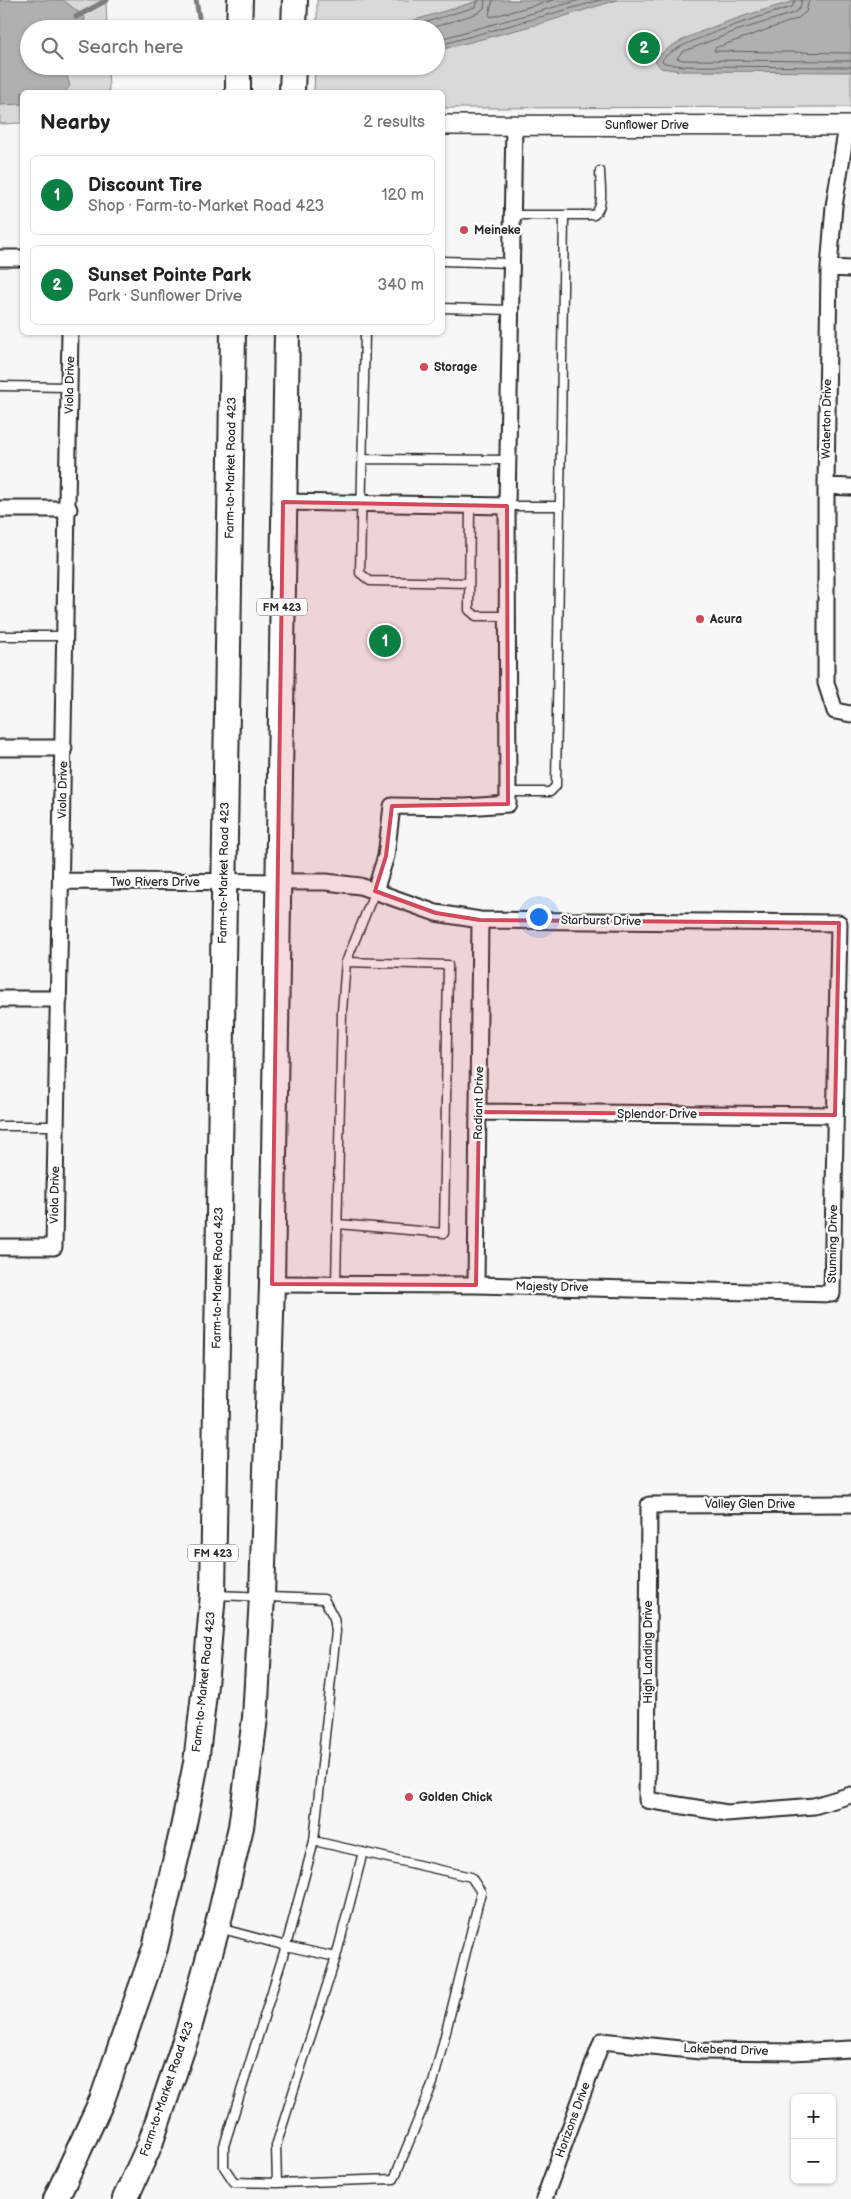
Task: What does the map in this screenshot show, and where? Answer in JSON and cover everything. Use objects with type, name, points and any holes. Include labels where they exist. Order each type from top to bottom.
[{"type":"main road","points":[[239,20],[240,0]]},
{"type":"main road","points":[[294,20],[295,0]]},
{"type":"main road","points":[[238,75],[238,90]]},
{"type":"main road","name":"Farm-to-Market Road 423","points":[[56,2199],[102,2100],[155,1948],[196,1762],[205,1685],[213,1594],[233,335]]},
{"type":"main road","name":"Farm-to-Market Road 423","points":[[124,2199],[150,2144],[188,2035],[217,1928],[241,1827],[255,1718],[262,1596],[272,1284],[287,335]]},
{"type":"street","name":"Sunflower Drive","points":[[445,125],[849,126]]},
{"type":"street","points":[[375,891],[386,856],[392,806],[466,807],[508,804],[507,506],[514,125]]},
{"type":"street","name":"Waterton Drive","points":[[849,126],[834,206],[829,268],[826,684],[835,711],[851,714]]},
{"type":"street","points":[[0,258],[20,258]]},
{"type":"street","points":[[829,268],[851,268]]},
{"type":"street","name":"Viola Drive","points":[[0,1247],[54,1247],[69,509],[70,335]]},
{"type":"street","points":[[826,486],[851,487]]},
{"type":"street","points":[[283,502],[507,506]]},
{"type":"street","points":[[0,509],[69,509]]},
{"type":"street","points":[[0,748],[64,748]]},
{"type":"street","name":"Two Rivers Drive","points":[[61,882],[279,882]]},
{"type":"street","name":"Starburst Drive","points":[[279,882],[326,882],[360,886],[436,913],[480,920],[839,923]]},
{"type":"street","name":"Radiant Drive","points":[[476,1285],[480,920]]},
{"type":"street","name":"Stunning Drive","points":[[832,1294],[839,923]]},
{"type":"street","points":[[0,999],[59,999]]},
{"type":"street","name":"Splendor Drive","points":[[479,1112],[835,1115]]},
{"type":"street","name":"Majesty Drive","points":[[272,1284],[476,1285],[832,1294]]},
{"type":"street","name":"Valley Glen Drive","points":[[649,1505],[851,1504]]},
{"type":"street","name":"High Landing Drive","points":[[649,1505],[647,1800],[727,1813],[814,1806],[851,1795]]},
{"type":"street","name":"Lakebend Drive","points":[[602,2041],[700,2051],[793,2052],[851,2048]]},
{"type":"street","name":"Horizons Drive","points":[[544,2199],[602,2041]]},
{"type":"lane","points":[[512,215],[594,215],[600,205],[600,171]]},
{"type":"lane","points":[[508,792],[550,792],[556,786],[564,216]]},
{"type":"lane","points":[[445,261],[511,263]]},
{"type":"lane","points":[[445,308],[510,310]]},
{"type":"lane","points":[[365,335],[360,573],[370,581],[469,583]]},
{"type":"lane","points":[[0,386],[70,387]]},
{"type":"lane","points":[[362,458],[508,460]]},
{"type":"lane","points":[[470,506],[469,610],[476,616],[507,616]]},
{"type":"lane","points":[[507,506],[559,506]]},
{"type":"lane","points":[[0,636],[66,636]]},
{"type":"lane","points":[[336,1283],[342,1011],[346,962],[375,891]]},
{"type":"lane","points":[[338,1224],[444,1233],[448,965],[346,962]]},
{"type":"lane","points":[[0,1126],[56,1126]]},
{"type":"lane","points":[[213,1594],[324,1599],[334,1618],[336,1631],[314,1841],[286,1946],[224,2146],[224,2167],[234,2182],[277,2183],[394,2179],[433,2083],[481,1892],[471,1877],[314,1841]]},
{"type":"lane","points":[[277,2183],[276,2146],[336,1957],[363,1852]]},
{"type":"lane","points":[[217,1928],[336,1957]]},
{"type":"highlighted area","points":[[283,502],[507,506],[508,804],[392,806],[386,856],[375,891],[436,913],[480,920],[839,923],[835,1115],[479,1112],[476,1285],[272,1284]]},
{"type":"shaded area","points":[[0,0],[106,0],[107,20],[20,20],[20,75],[108,75],[109,90],[20,90],[20,123],[0,124]]},
{"type":"shaded area","points":[[317,0],[851,0],[851,107],[445,108],[445,90],[314,90],[315,75],[445,75],[445,20],[317,20]]},
{"type":"water","points":[[0,0],[63,0],[85,17],[84,20],[20,20],[20,75],[67,75],[70,86],[67,90],[20,90],[20,104],[0,105]]},
{"type":"water","points":[[481,0],[617,0],[543,23],[445,49],[445,20],[415,20]]},
{"type":"water","points":[[798,0],[851,0],[851,72],[681,71],[661,68],[655,61],[664,51],[679,42],[720,24]]},
{"type":"waterway","points":[[76,17],[107,0]]},
{"type":"waterway","points":[[196,0],[199,17]]},
{"type":"place","name":"Sunset Pointe Park","points":[[644,48]]},
{"type":"place","name":"Meineke","points":[[464,230]]},
{"type":"place","name":"Storage","points":[[424,367]]},
{"type":"place","name":"Acura","points":[[700,619]]},
{"type":"place","name":"Discount Tire","points":[[385,641]]},
{"type":"place","name":"Golden Chick","points":[[409,1797]]}]
